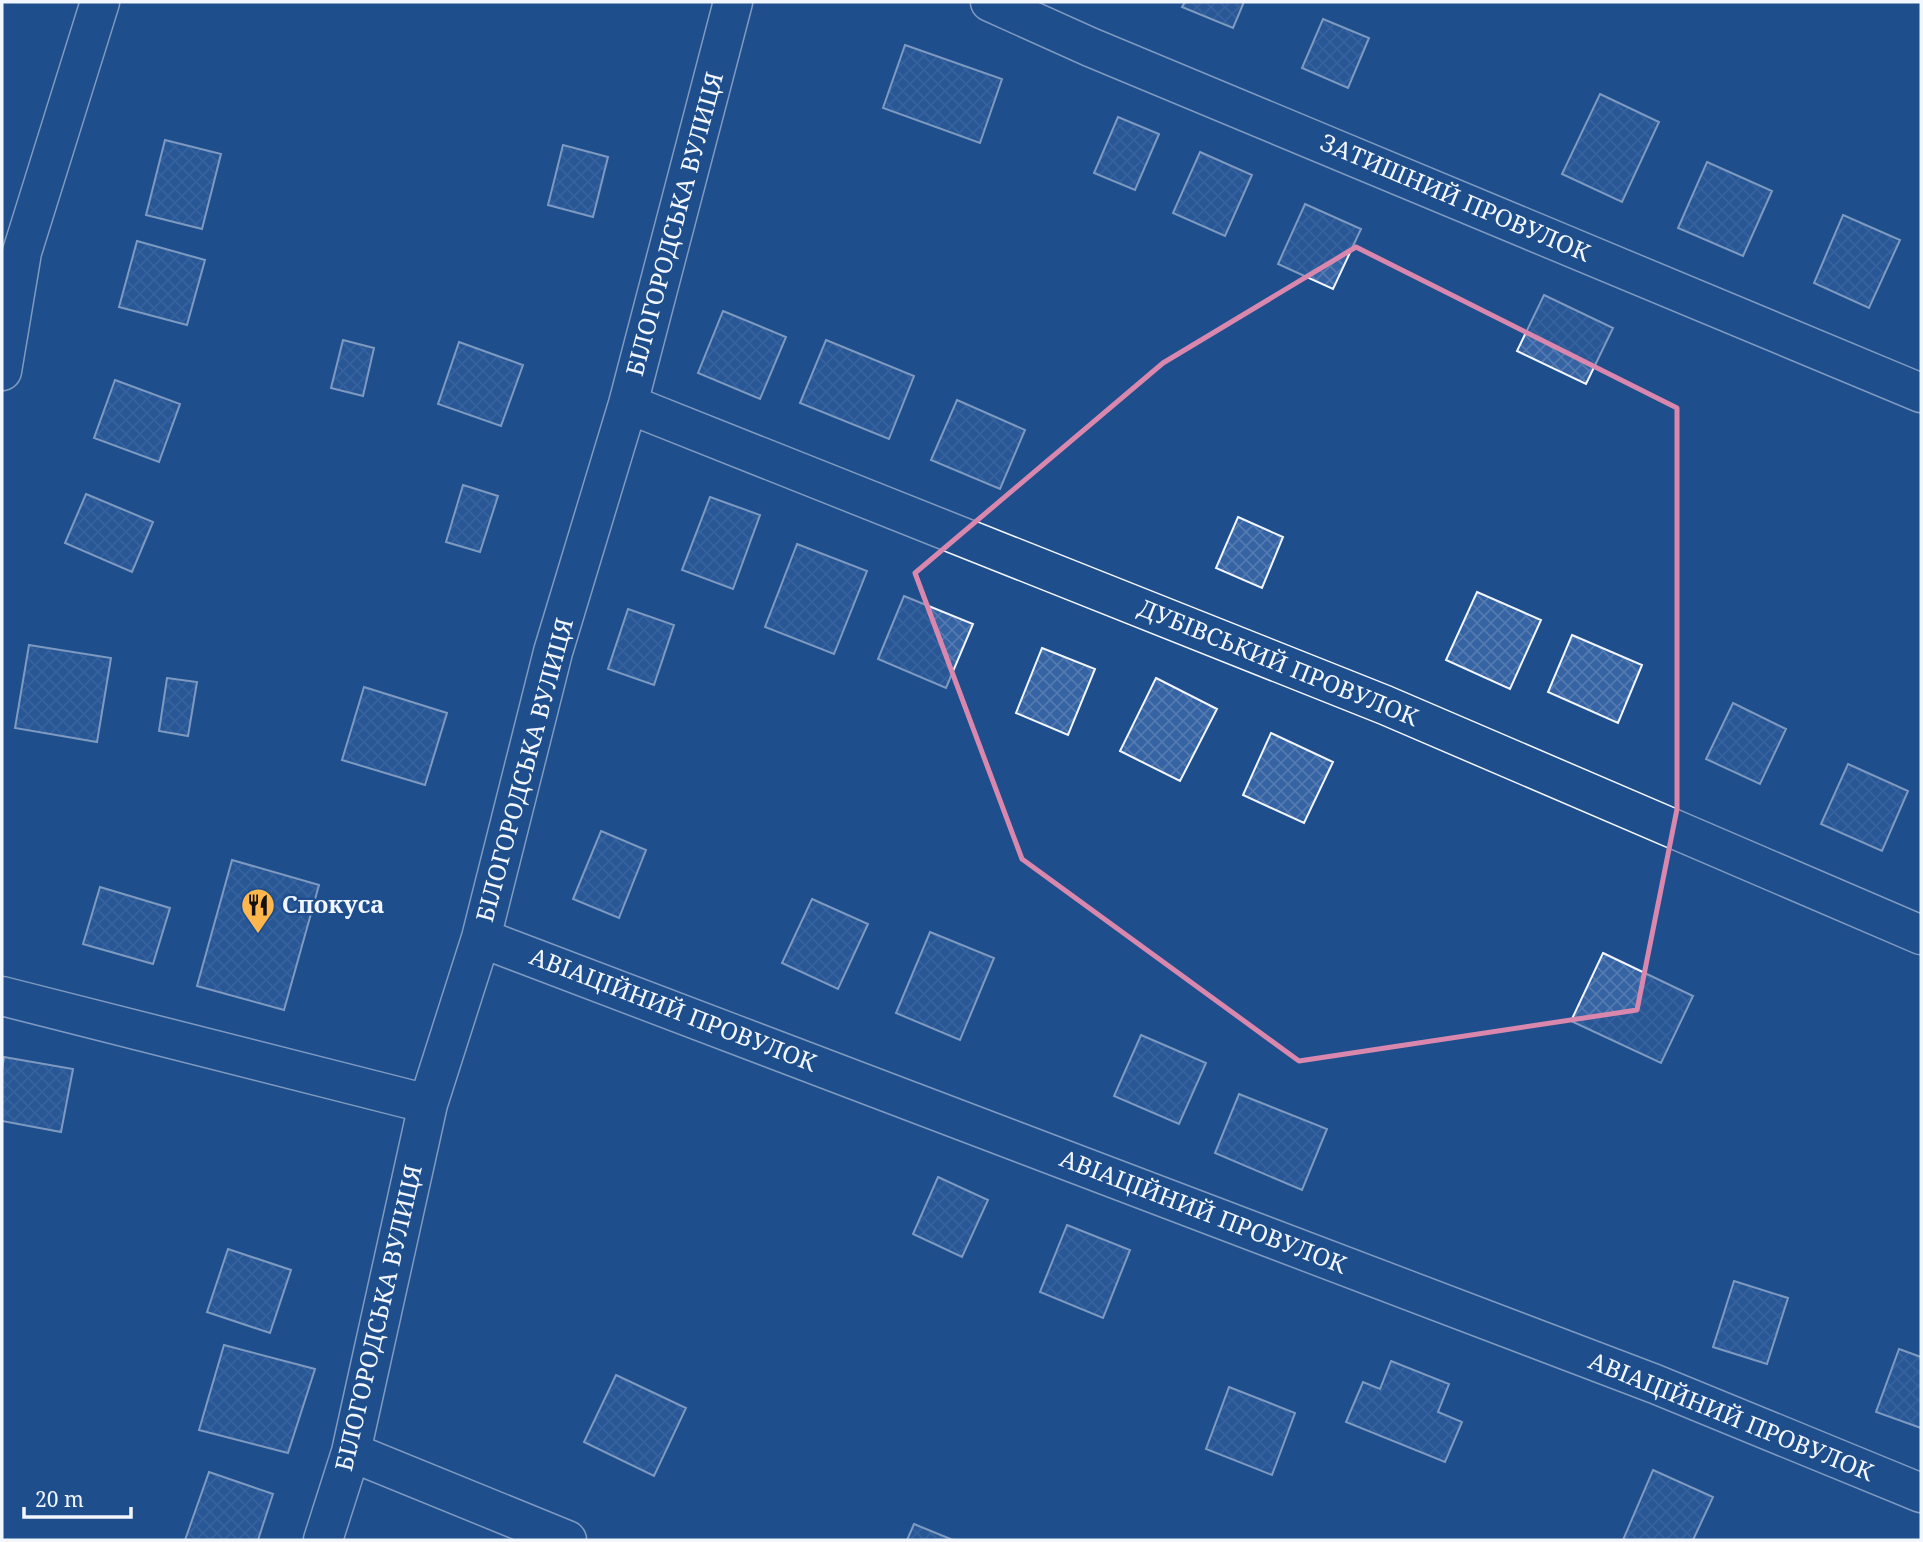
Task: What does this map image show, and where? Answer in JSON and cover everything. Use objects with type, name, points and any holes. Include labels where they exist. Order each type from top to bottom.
[{"type":"street","points":[[2,371],[22,252],[100,2]]},
{"type":"street","name":"БІЛОГОРОДСЬКА ВУЛИЦЯ","points":[[323,1540],[351,1452],[428,1104],[481,937],[554,652],[628,404],[733,2]]},
{"type":"street","name":"ЗАТИШНИЙ ПРОВУЛОК","points":[[990,2],[1103,52],[1921,393]]},
{"type":"street","name":"ДУБІВСЬКИЙ ПРОВУЛОК","points":[[628,404],[1385,705],[1921,935]]},
{"type":"street","name":"АВІАЦІЙНИЙ ПРОВУЛОК","points":[[481,937],[1655,1384],[1921,1493]]},
{"type":"street","points":[[2,996],[428,1104]]},
{"type":"street","points":[[351,1452],[567,1540]]},
{"type":"highlighted area","points":[[1356,247],[1677,408],[1677,809],[1637,1010],[1299,1061],[1022,859],[915,573],[1163,363]]},
{"type":"building","points":[[1185,2],[1244,2],[1233,28],[1182,7]]},
{"type":"building","points":[[1323,19],[1369,38],[1348,88],[1302,68]]},
{"type":"building","points":[[905,45],[1002,79],[980,143],[883,108]]},
{"type":"building","points":[[1600,94],[1659,122],[1622,202],[1562,174]]},
{"type":"building","points":[[1118,117],[1159,134],[1135,190],[1094,173]]},
{"type":"building","points":[[165,140],[221,154],[202,229],[146,215]]},
{"type":"building","points":[[563,145],[608,157],[593,217],[548,205]]},
{"type":"building","points":[[1200,152],[1252,175],[1225,236],[1173,213]]},
{"type":"building","points":[[1707,162],[1772,191],[1743,256],[1678,228]]},
{"type":"building","points":[[1305,204],[1361,229],[1333,289],[1278,264]]},
{"type":"building","points":[[1843,215],[1900,240],[1869,308],[1814,283]]},
{"type":"building","points":[[137,241],[205,260],[187,325],[119,307]]},
{"type":"building","points":[[1544,295],[1613,328],[1586,384],[1517,351]]},
{"type":"building","points":[[723,311],[786,337],[760,399],[698,373]]},
{"type":"building","points":[[343,340],[374,348],[363,396],[331,388]]},
{"type":"building","points":[[826,340],[914,376],[889,439],[800,403]]},
{"type":"building","points":[[459,342],[523,365],[501,426],[438,404]]},
{"type":"building","points":[[115,380],[180,404],[159,462],[94,438]]},
{"type":"building","points":[[957,400],[1025,430],[1000,489],[931,460]]},
{"type":"building","points":[[463,485],[498,496],[480,552],[446,542]]},
{"type":"building","points":[[86,494],[153,522],[132,572],[65,543]]},
{"type":"building","points":[[710,497],[760,515],[733,589],[682,570]]},
{"type":"building","points":[[1238,517],[1283,537],[1262,588],[1216,568]]},
{"type":"building","points":[[797,544],[867,571],[834,654],[765,627]]},
{"type":"building","points":[[1477,592],[1541,620],[1510,689],[1446,660]]},
{"type":"building","points":[[904,596],[973,624],[946,688],[878,659]]},
{"type":"building","points":[[628,609],[674,625],[654,685],[608,669]]},
{"type":"building","points":[[1572,635],[1642,665],[1618,723],[1548,692]]},
{"type":"building","points":[[29,645],[111,658],[97,742],[15,728]]},
{"type":"building","points":[[1042,648],[1095,669],[1068,735],[1016,713]]},
{"type":"building","points":[[167,678],[197,682],[188,736],[159,731]]},
{"type":"building","points":[[1156,678],[1217,709],[1180,781],[1120,751]]},
{"type":"building","points":[[364,687],[447,713],[425,785],[342,760]]},
{"type":"building","points":[[1733,703],[1786,729],[1760,784],[1706,759]]},
{"type":"building","points":[[1271,733],[1333,762],[1304,823],[1243,795]]},
{"type":"building","points":[[1848,764],[1908,791],[1882,851],[1821,824]]},
{"type":"building","points":[[601,831],[646,850],[619,918],[573,899]]},
{"type":"building","points":[[232,860],[319,885],[284,1010],[197,986]]},
{"type":"building","points":[[100,887],[170,908],[153,964],[83,944]]},
{"type":"building","points":[[812,899],[868,924],[838,989],[782,963]]},
{"type":"building","points":[[930,932],[994,958],[960,1040],[896,1013]]},
{"type":"building","points":[[1603,953],[1693,996],[1661,1063],[1571,1021]]},
{"type":"building","points":[[1141,1035],[1206,1063],[1179,1124],[1114,1096]]},
{"type":"building","points":[[4,1057],[73,1069],[61,1132],[2,1121]]},
{"type":"building","points":[[1239,1094],[1327,1129],[1302,1190],[1215,1153]]},
{"type":"building","points":[[938,1177],[988,1200],[962,1257],[913,1234]]},
{"type":"building","points":[[1067,1225],[1130,1250],[1103,1318],[1040,1292]]},
{"type":"building","points":[[228,1249],[291,1270],[270,1333],[207,1312]]},
{"type":"building","points":[[1734,1281],[1788,1298],[1767,1364],[1713,1347]]},
{"type":"building","points":[[224,1345],[315,1369],[288,1453],[199,1430]]},
{"type":"building","points":[[1899,1349],[1921,1357],[1921,1428],[1876,1412]]},
{"type":"building","points":[[1391,1361],[1449,1384],[1438,1412],[1462,1422],[1445,1462],[1346,1422],[1363,1382],[1380,1389]]},
{"type":"building","points":[[616,1375],[686,1408],[654,1476],[584,1442]]},
{"type":"building","points":[[1229,1387],[1295,1413],[1272,1475],[1206,1449]]},
{"type":"building","points":[[1653,1470],[1713,1497],[1693,1540],[1623,1540]]},
{"type":"building","points":[[209,1472],[273,1494],[258,1540],[185,1540]]},
{"type":"building","points":[[914,1524],[953,1540],[907,1540]]},
{"type":"place","name":"Спокуса","points":[[258,935]]}]
